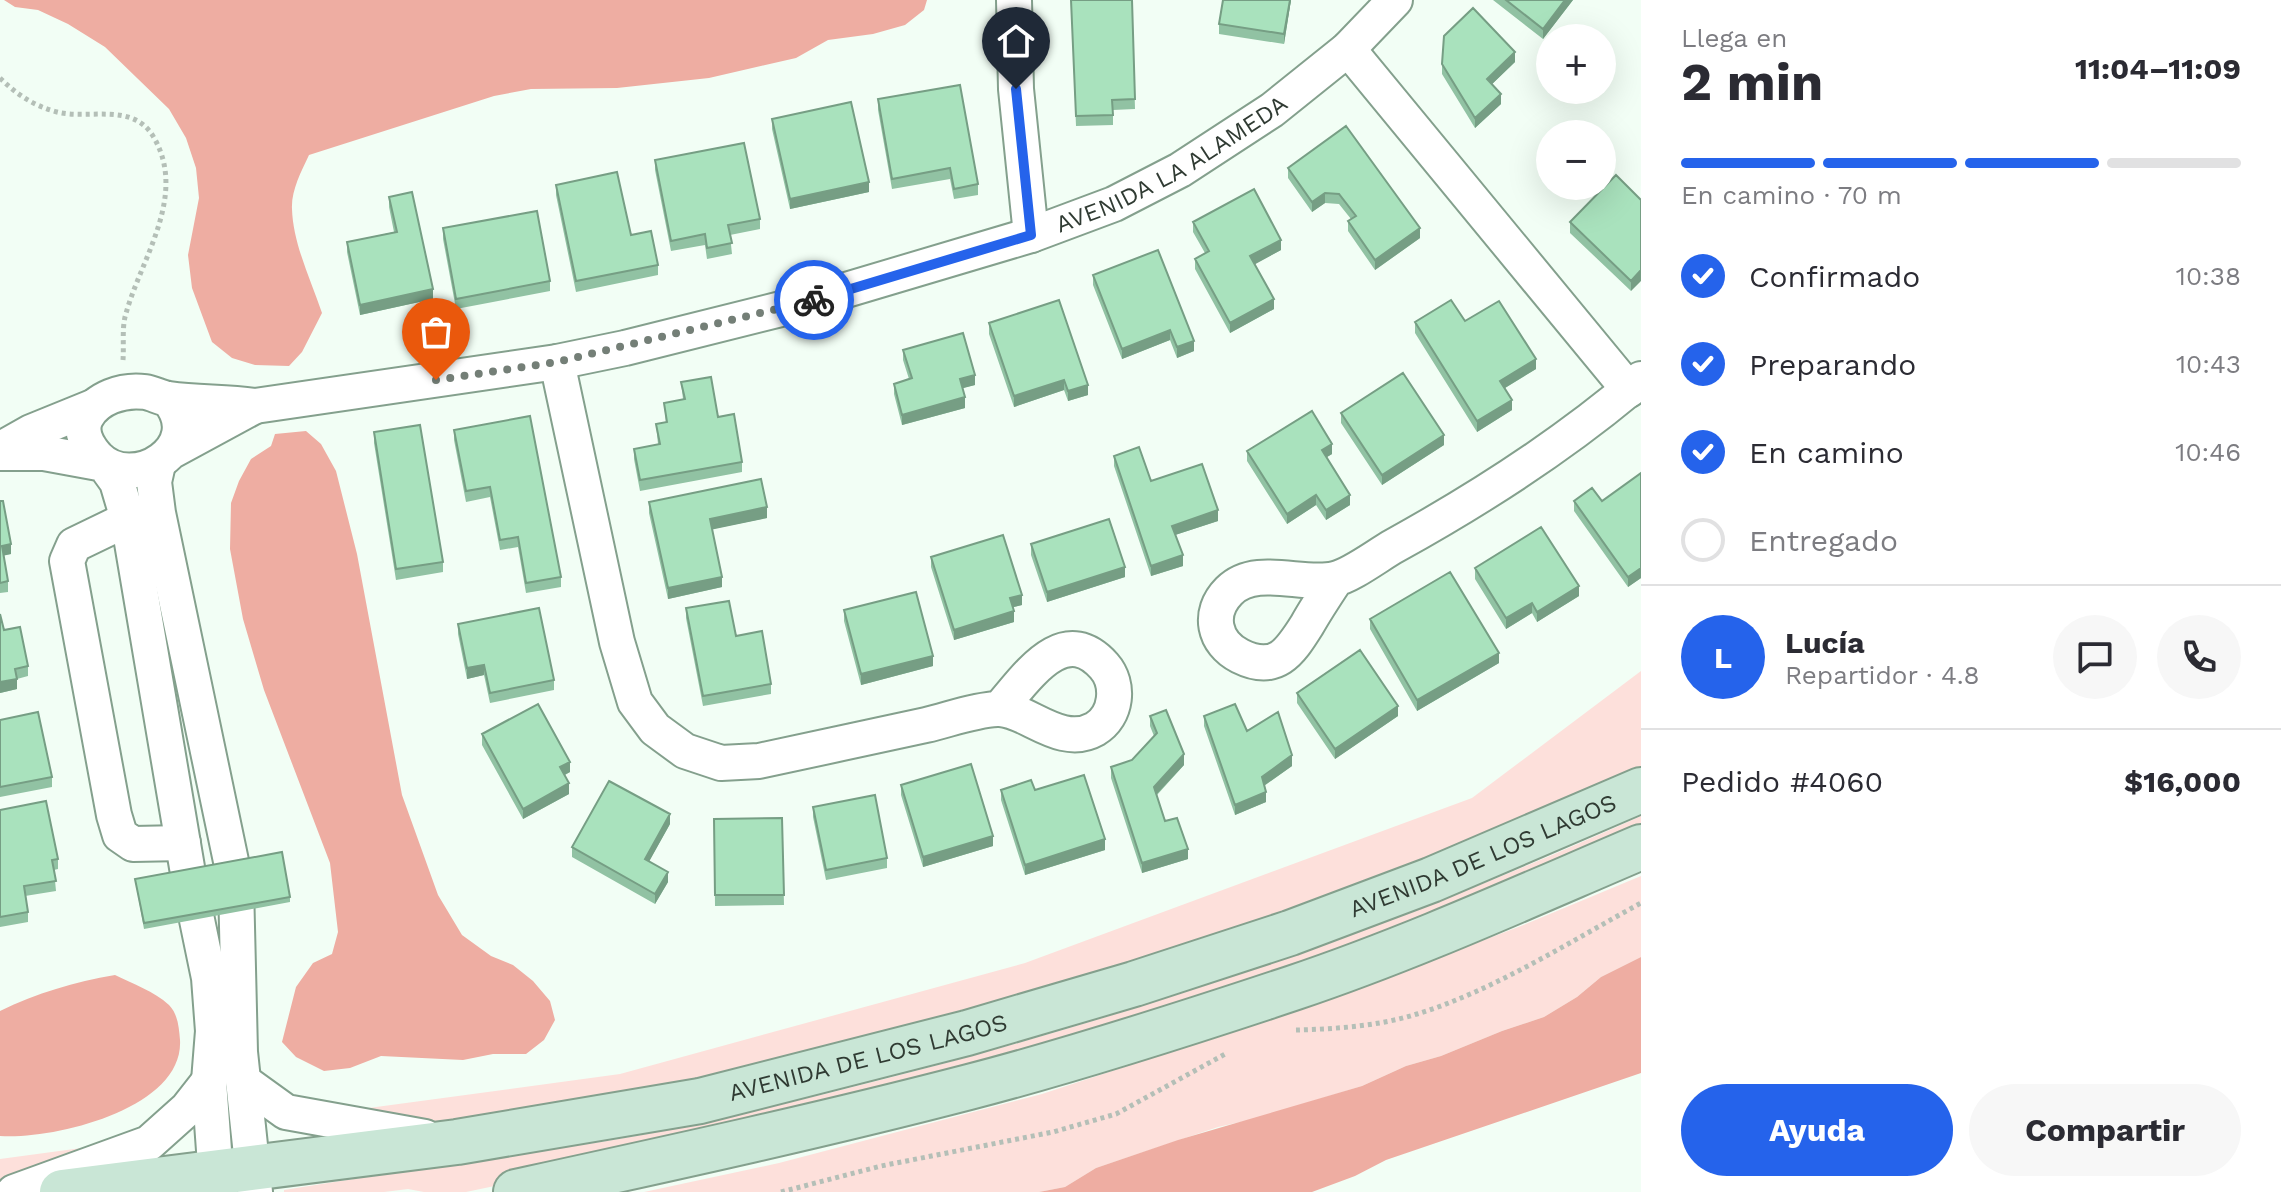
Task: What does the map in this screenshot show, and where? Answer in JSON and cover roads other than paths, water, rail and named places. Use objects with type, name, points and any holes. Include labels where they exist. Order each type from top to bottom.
[{"type":"street","points":[[1014,0],[1016,89],[1031,235]]},
{"type":"street","name":"AVENIDA LA ALAMEDA","points":[[168,399],[255,406],[557,362],[789,307],[1031,235],[1114,204],[1180,170],[1272,110],[1348,49],[1395,0]]},
{"type":"street","points":[[1336,579],[1543,457],[1635,385],[1348,49]]},
{"type":"street","points":[[557,362],[617,642],[635,702],[655,729],[685,751],[721,763],[759,761],[1000,708]]},
{"type":"street","points":[[0,451],[31,432],[109,400],[144,392],[168,399],[178,411],[178,439],[164,458],[154,482],[236,885],[243,1081],[235,1181]]},
{"type":"street","points":[[109,400],[84,420],[83,432],[89,448],[117,482],[128,519],[209,978],[213,1031],[209,1081],[235,1181]]},
{"type":"street","name":"AVENIDA LA ALAMEDA","points":[[164,458],[255,406]]},
{"type":"street","points":[[0,451],[44,453],[137,470],[164,458]]},
{"type":"street","points":[[128,519],[74,545],[67,561],[120,835],[133,844],[183,843]]},
{"type":"street","name":"AVENIDA DE LOS LAGOS","points":[[62,1192],[235,1181],[700,1101],[967,1033],[1119,989],[1290,933],[1417,885],[1641,790]]},
{"type":"street","name":"AVENIDA DE LOS LAGOS","points":[[516,1192],[756,1139],[972,1086],[1121,1041],[1295,987],[1455,927],[1641,847]]},
{"type":"street","points":[[14,1192],[149,1143],[174,1123],[209,1081]]},
{"type":"street","points":[[243,1081],[286,1112],[457,1142]]}]
